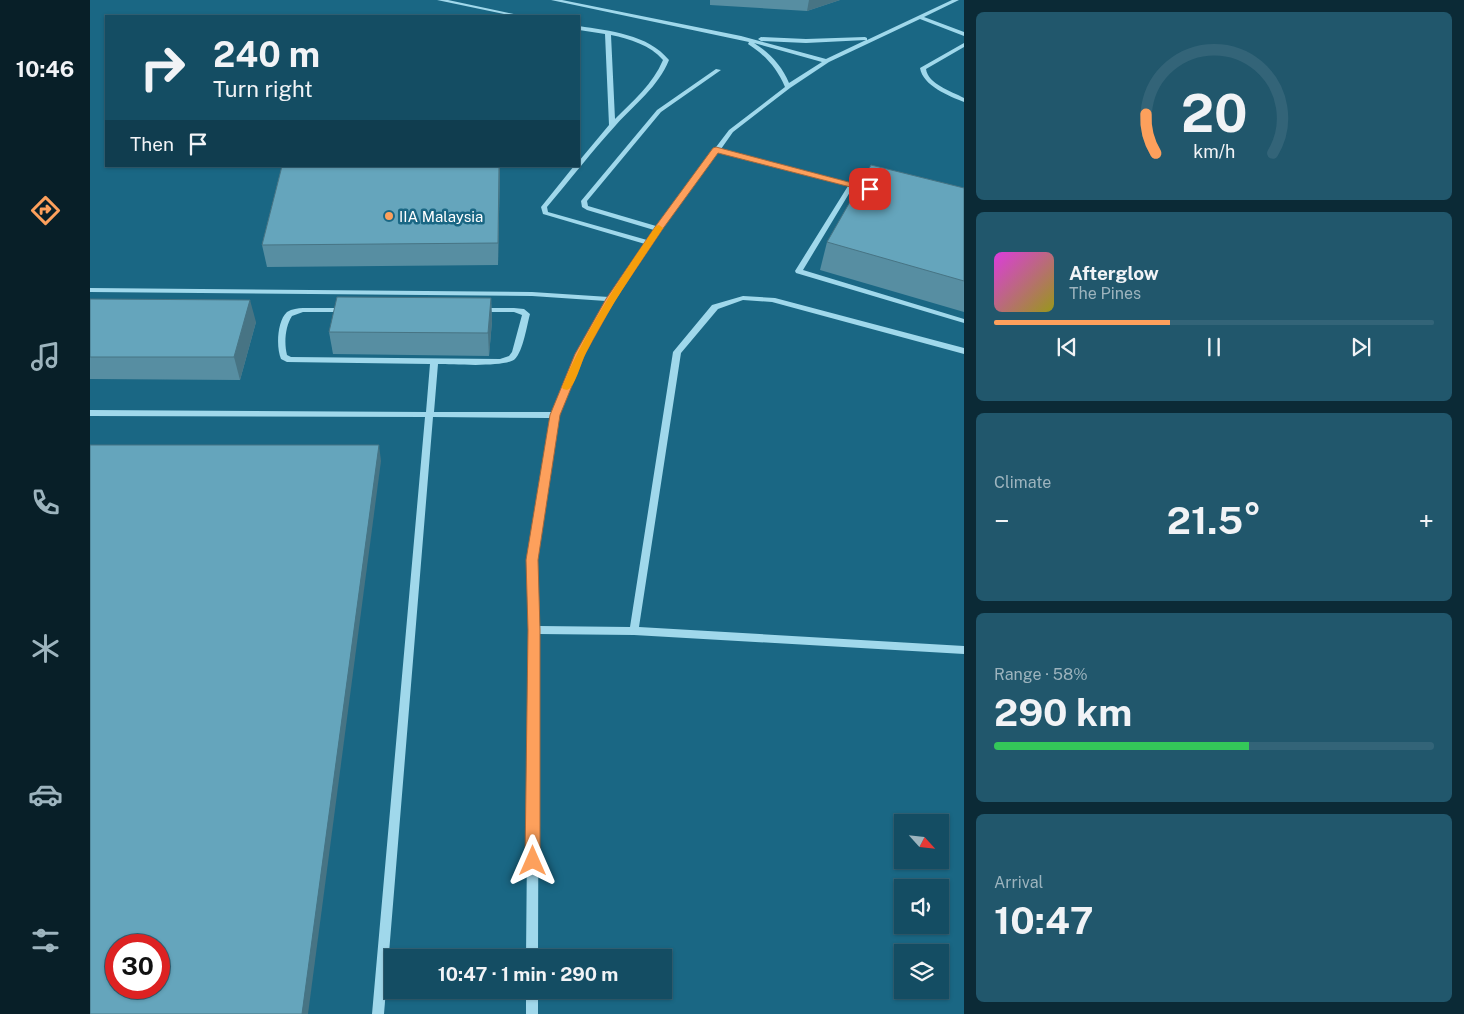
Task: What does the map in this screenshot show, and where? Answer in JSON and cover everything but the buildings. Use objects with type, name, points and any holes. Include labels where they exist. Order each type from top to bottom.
[{"type":"street","points":[[440,0],[515,15]]},
{"type":"street","points":[[554,0],[741,38],[827,61]]},
{"type":"street","points":[[532,949],[534,630],[532,560],[555,415],[580,354],[611,299],[658,229],[731,131],[788,87],[827,61],[870,39],[956,0]]},
{"type":"street","points":[[919,17],[964,34]]},
{"type":"street","points":[[580,28],[649,44],[661,52],[666,60],[663,69],[655,79],[580,164]]},
{"type":"street","points":[[608,34],[612,126]]},
{"type":"street","points":[[741,38],[806,41],[870,39]]},
{"type":"street","points":[[741,38],[773,60],[783,73],[788,87]]},
{"type":"street","points":[[964,46],[923,68],[924,75],[936,86],[964,100]]},
{"type":"street","points":[[658,229],[589,209],[585,207],[584,201],[659,111],[718,70]]},
{"type":"street","points":[[716,150],[861,187]]},
{"type":"street","points":[[577,167],[544,207],[545,212],[649,243]]},
{"type":"street","points":[[852,184],[799,271],[964,321]]},
{"type":"street","points":[[90,290],[547,294],[611,299]]},
{"type":"street","points":[[634,631],[677,352],[714,307],[743,298],[772,300],[964,351]]},
{"type":"street","points":[[303,310],[514,310],[522,311],[526,314],[516,352],[512,358],[500,362],[434,361],[296,361],[284,357],[280,348],[287,317],[293,312],[303,310]]},
{"type":"street","points":[[378,1014],[434,361]]},
{"type":"street","points":[[90,413],[555,415]]},
{"type":"street","points":[[534,630],[634,631],[964,650]]},
{"type":"street","points":[[532,999],[532,1014]]},
{"type":"slow traffic","points":[[567,387],[580,354],[611,299],[659,228]]},
{"type":"place","name":"IIA Malaysia","points":[[389,216]]},
{"type":"route","points":[[533,861],[534,630],[532,560],[555,415],[580,354],[611,299],[658,229],[716,150],[870,189]]}]
